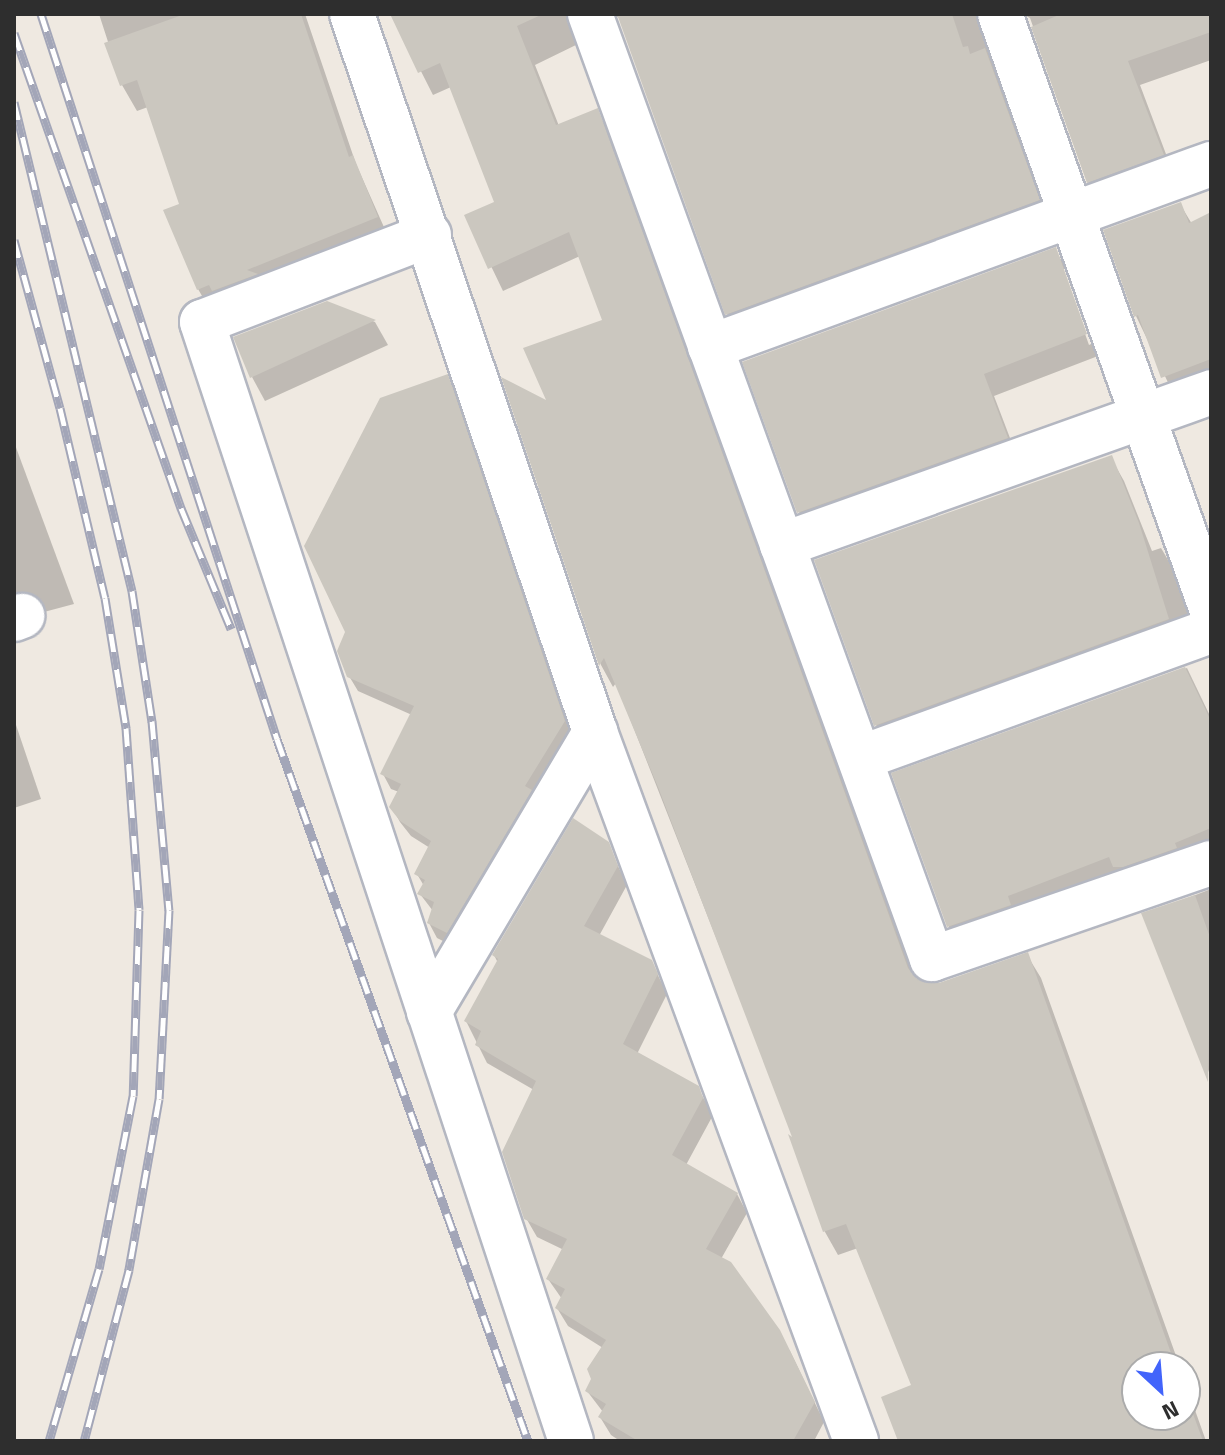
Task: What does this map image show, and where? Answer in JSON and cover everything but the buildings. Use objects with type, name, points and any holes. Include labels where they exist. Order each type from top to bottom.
[{"type":"street","points":[[352,14],[595,732],[856,1441]]},
{"type":"street","points":[[590,14],[932,959],[1211,863]]},
{"type":"street","points":[[1000,14],[1211,608]]},
{"type":"street","points":[[710,347],[1211,164]]},
{"type":"street","points":[[429,235],[202,322],[571,1441]]},
{"type":"street","points":[[782,545],[1211,392]]},
{"type":"street","points":[[860,758],[1211,631]]},
{"type":"street","points":[[429,1012],[595,732]]},
{"type":"railway","points":[[41,14],[277,739],[528,1441]]},
{"type":"railway","points":[[14,33],[181,508],[231,629]]},
{"type":"railway","points":[[14,102],[132,591],[152,721],[169,910],[159,1099],[129,1270],[84,1441]]},
{"type":"railway","points":[[14,240],[60,408],[105,598],[126,728],[139,910],[133,1096],[99,1269],[49,1441]]}]
